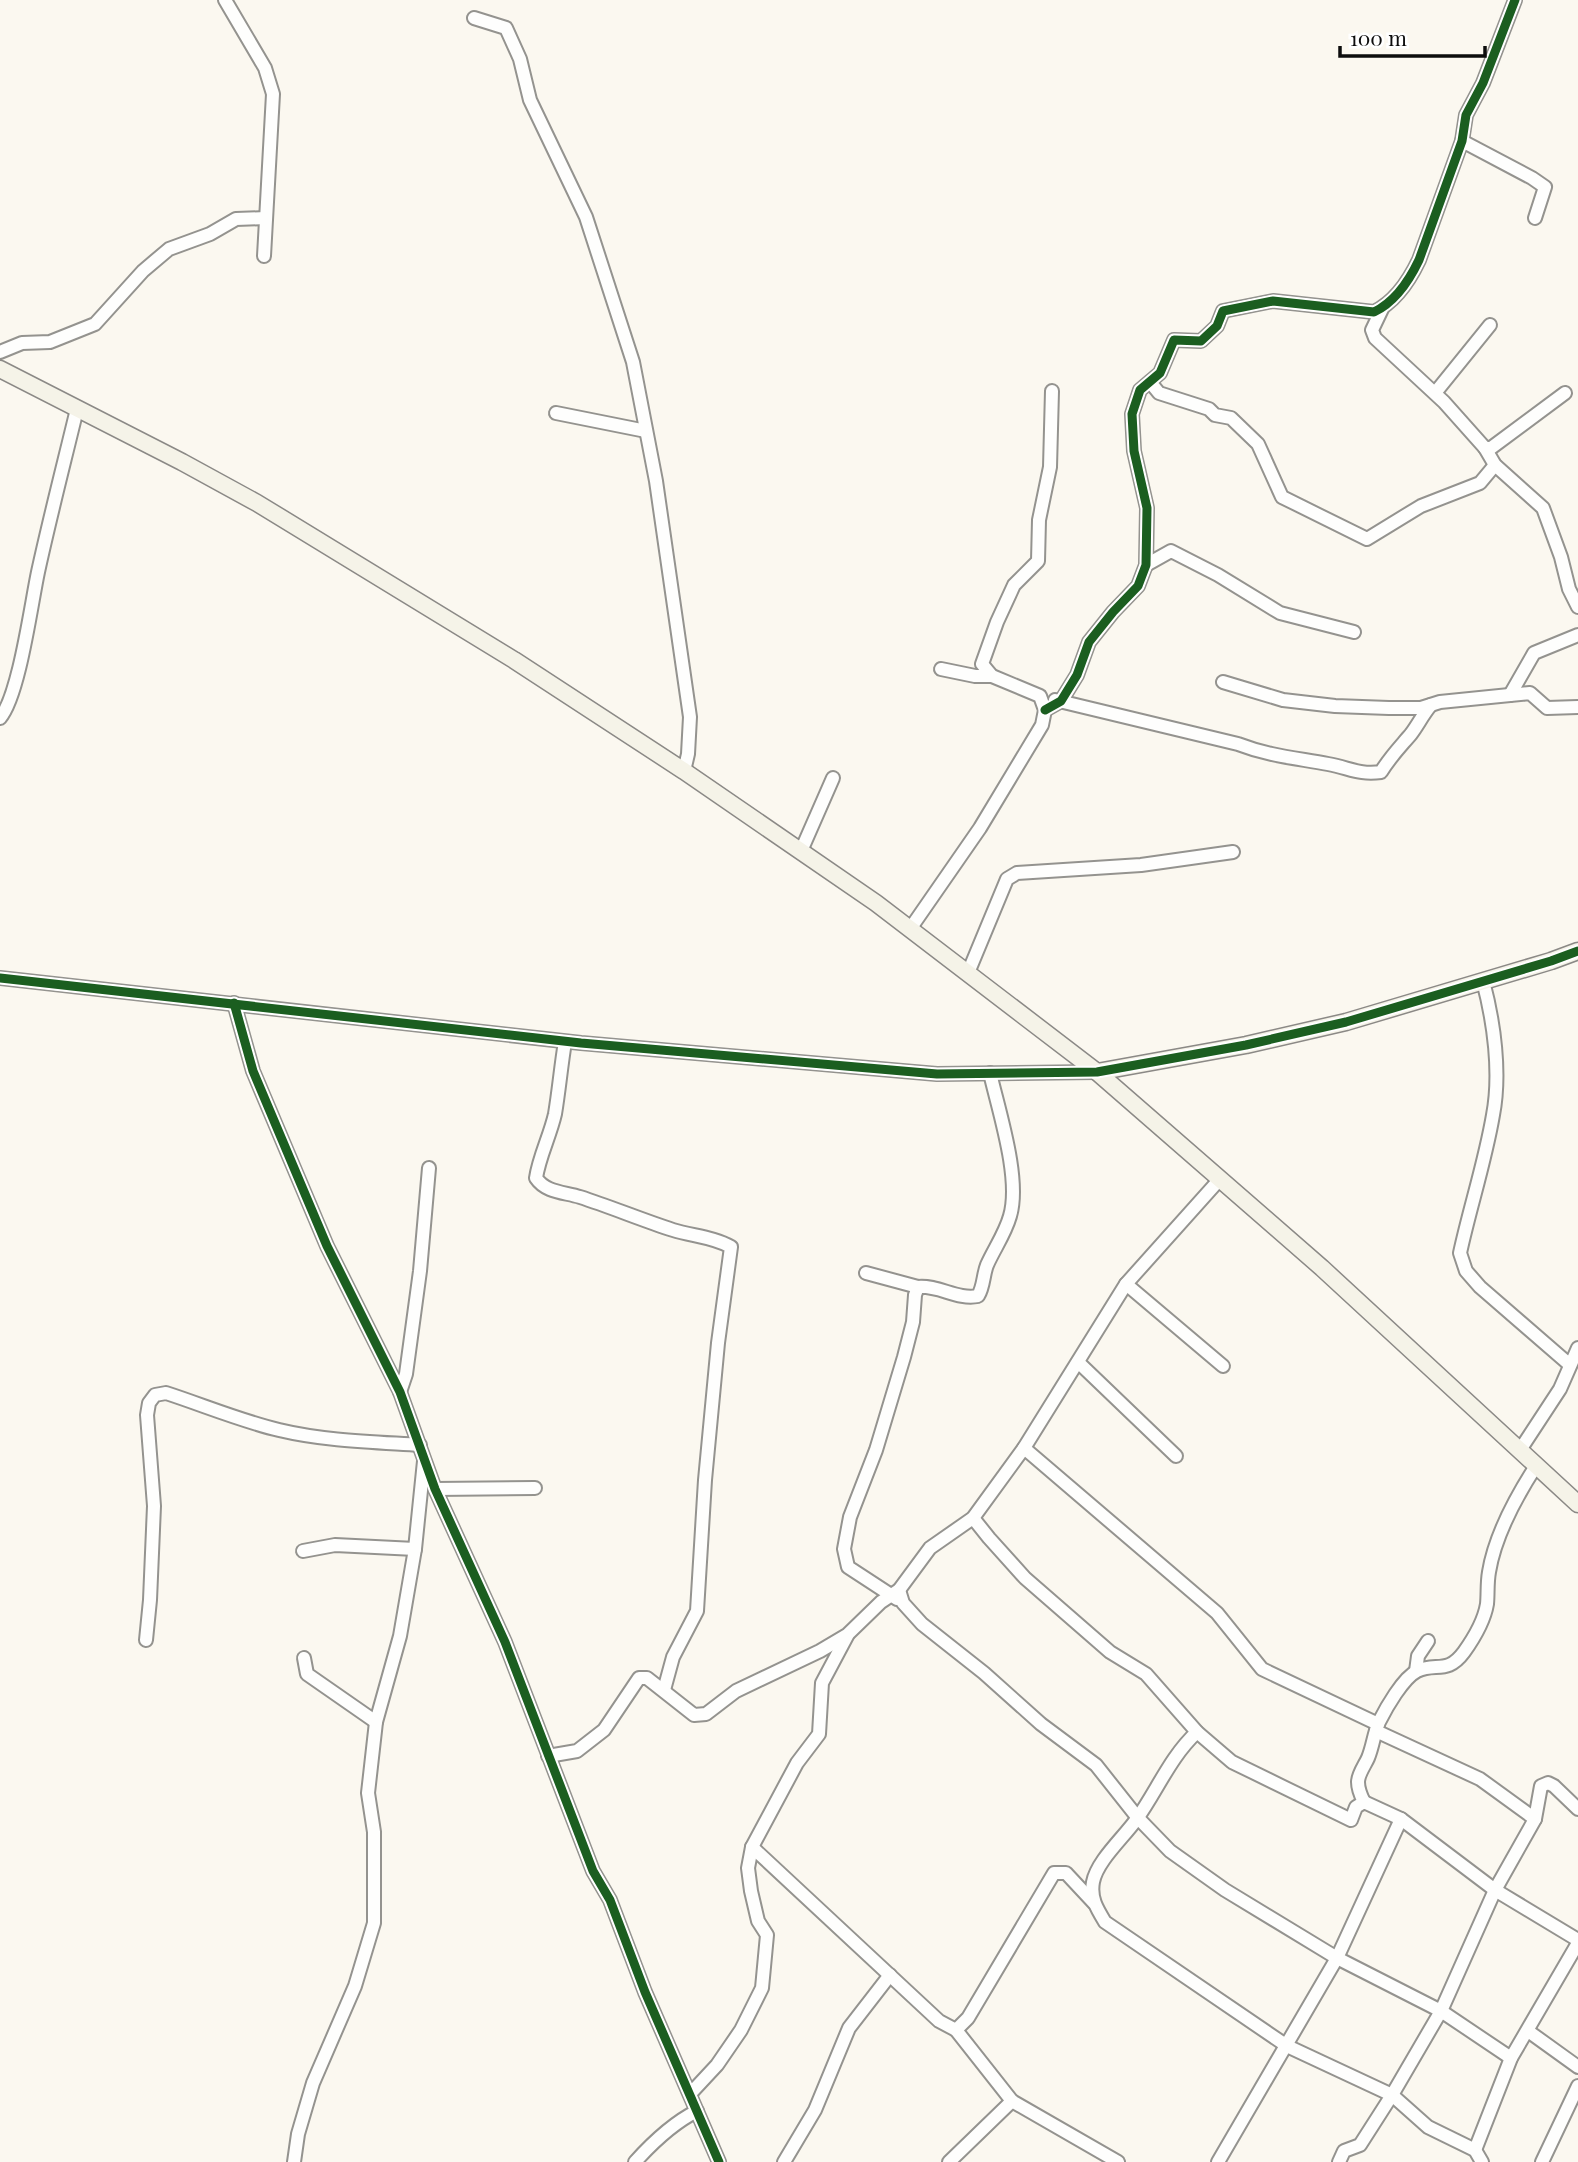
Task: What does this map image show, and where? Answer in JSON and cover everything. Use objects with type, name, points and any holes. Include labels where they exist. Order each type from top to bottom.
[{"type":"main road","points":[[0,369],[257,503],[514,660],[684,771],[876,903],[1097,1072],[1322,1268],[1578,1504]]},
{"type":"main road","points":[[1097,1072],[1246,1045],[1346,1022],[1578,951]]},
{"type":"street","points":[[225,0],[265,68],[272,86],[274,103],[264,256]]},
{"type":"street","points":[[1045,710],[1060,701],[1077,675],[1089,642],[1138,586],[1146,565],[1147,508],[1134,451],[1132,414],[1140,390],[1160,373],[1174,340],[1201,341],[1217,326],[1223,311],[1273,301],[1374,312],[1388,306],[1413,273],[1419,260],[1462,141],[1466,115],[1483,83],[1515,0]]},
{"type":"street","points":[[474,18],[506,28],[520,59],[530,100],[586,217],[633,362],[656,481],[690,717],[684,771]]},
{"type":"street","points":[[1462,141],[1545,187],[1535,218]]},
{"type":"street","points":[[0,352],[22,343],[50,342],[95,324],[143,271],[169,249],[210,234],[236,219],[266,218]]},
{"type":"street","points":[[1382,309],[1372,330],[1375,338],[1435,393],[1485,448],[1495,465],[1543,508],[1561,557],[1569,589],[1578,607]]},
{"type":"street","points":[[1435,393],[1489,325]]},
{"type":"street","points":[[1150,382],[1158,393],[1209,409],[1215,415],[1231,418],[1258,444],[1282,497],[1367,539],[1421,506],[1480,484],[1495,465]]},
{"type":"street","points":[[992,676],[982,664],[997,622],[1014,585],[1038,561],[1039,520],[1050,467],[1052,391]]},
{"type":"street","points":[[1485,448],[1491,448],[1565,393]]},
{"type":"street","points":[[0,718],[6,711],[16,679],[38,572],[77,409]]},
{"type":"street","points":[[556,413],[646,431]]},
{"type":"street","points":[[1146,565],[1171,551],[1218,575],[1280,613],[1354,632]]},
{"type":"street","points":[[1510,695],[1534,653],[1578,635]]},
{"type":"street","points":[[941,668],[975,676],[992,676],[1040,696],[1238,744],[1261,753],[1336,765],[1366,774],[1381,772],[1391,754],[1413,732],[1431,705]]},
{"type":"street","points":[[1223,682],[1283,700],[1335,706],[1421,708],[1440,702],[1530,693],[1547,708],[1578,707]]},
{"type":"street","points":[[910,929],[980,828],[1042,725],[1045,710],[1040,696]]},
{"type":"street","points":[[801,851],[833,778]]},
{"type":"street","points":[[968,974],[1007,879],[1017,873],[1140,865],[1233,852]]},
{"type":"street","points":[[0,978],[565,1042],[937,1074],[1097,1072]]},
{"type":"street","points":[[1483,981],[1492,1014],[1496,1070],[1494,1113],[1460,1252],[1466,1271],[1479,1287],[1570,1365]]},
{"type":"street","points":[[234,1003],[253,1071],[327,1246],[400,1392],[435,1489],[505,1642],[593,1871],[610,1900],[645,1992],[719,2162]]},
{"type":"street","points":[[565,1042],[554,1115],[537,1168],[536,1178],[539,1183],[546,1188],[581,1197],[635,1218],[731,1247],[716,1357],[697,1611],[673,1657],[664,1690]]},
{"type":"street","points":[[866,1273],[967,1298],[978,1296],[983,1286],[986,1267],[1010,1215],[1013,1189],[990,1073]]},
{"type":"street","points":[[400,1392],[408,1363],[420,1271],[429,1168]]},
{"type":"street","points":[[548,1756],[577,1751],[604,1730],[639,1678],[647,1678],[694,1715],[706,1714],[736,1690],[820,1651],[847,1635],[895,1593],[930,1548],[973,1518],[1024,1448],[1126,1284],[1220,1179]]},
{"type":"street","points":[[1126,1284],[1223,1366]]},
{"type":"street","points":[[918,1287],[914,1322],[904,1357],[876,1450],[850,1517],[844,1549],[848,1567],[895,1593],[922,1624],[984,1673],[1041,1724],[1096,1765],[1138,1818],[1170,1851],[1224,1890],[1337,1958],[1441,2011],[1511,2058]]},
{"type":"street","points":[[1520,1450],[1560,1389],[1578,1348]]},
{"type":"street","points":[[1077,1362],[1175,1456]]},
{"type":"street","points":[[146,1640],[154,1506],[147,1415],[149,1404],[155,1395],[166,1393],[281,1431],[355,1441],[420,1445]]},
{"type":"street","points":[[1024,1448],[1217,1613],[1262,1669],[1480,1779],[1535,1819]]},
{"type":"street","points":[[294,2162],[298,2134],[313,2083],[355,1986],[373,1923],[374,1832],[368,1793],[376,1722],[400,1636],[415,1549],[424,1459]]},
{"type":"street","points":[[973,1518],[1025,1578],[1110,1652],[1146,1674],[1197,1731],[1232,1762],[1351,1819],[1360,1800],[1358,1779],[1368,1759],[1377,1728],[1402,1685],[1416,1671],[1451,1665],[1462,1654],[1481,1624],[1489,1572],[1497,1543],[1520,1492],[1536,1465]]},
{"type":"street","points":[[435,1489],[535,1488]]},
{"type":"street","points":[[303,1551],[335,1545],[415,1549]]},
{"type":"street","points":[[690,2094],[717,2065],[741,2029],[762,1988],[767,1935],[758,1921],[751,1891],[748,1868],[752,1847],[797,1763],[819,1734],[822,1683],[847,1635]]},
{"type":"street","points":[[1416,1671],[1418,1656],[1428,1641]]},
{"type":"street","points":[[304,1658],[307,1674],[376,1722]]},
{"type":"street","points":[[1094,1903],[1093,1884],[1097,1868],[1138,1818],[1183,1745],[1197,1731]]},
{"type":"street","points":[[1339,2162],[1344,2151],[1360,2145],[1441,2011],[1495,1890],[1535,1819],[1541,1786],[1548,1783],[1554,1786],[1578,1809]]},
{"type":"street","points":[[1360,1800],[1401,1819],[1495,1890],[1578,1941],[1511,2058],[1475,2150]]},
{"type":"street","points":[[1218,2162],[1337,1958],[1401,1819]]},
{"type":"street","points":[[752,1847],[939,2021],[956,2030],[1012,2101],[1118,2162]]},
{"type":"street","points":[[956,2030],[968,2018],[1054,1872],[1066,1873],[1094,1903],[1105,1922],[1287,2046],[1392,2095],[1427,2127],[1475,2150],[1482,2162]]},
{"type":"street","points":[[784,2162],[815,2110],[849,2028],[890,1975]]},
{"type":"street","points":[[1528,2031],[1578,2067]]},
{"type":"street","points":[[1542,2162],[1578,2086]]},
{"type":"street","points":[[949,2162],[1012,2101]]},
{"type":"street","points":[[635,2162],[675,2124],[697,2111]]},
{"type":"cycle path","points":[[1045,710],[1061,701],[1077,675],[1089,642],[1138,586],[1146,565],[1147,508],[1134,451],[1132,414],[1140,390],[1160,373],[1174,340],[1201,341],[1217,326],[1223,311],[1273,301],[1374,312],[1395,297],[1419,260],[1462,141],[1466,115],[1483,83],[1515,0]]},
{"type":"cycle path","points":[[0,978],[581,1043],[937,1074],[1097,1072],[1246,1045],[1346,1022],[1578,951]]},
{"type":"cycle path","points":[[234,1003],[253,1071],[327,1246],[400,1392],[435,1489],[505,1642],[593,1871],[610,1900],[645,1992],[719,2162]]}]
